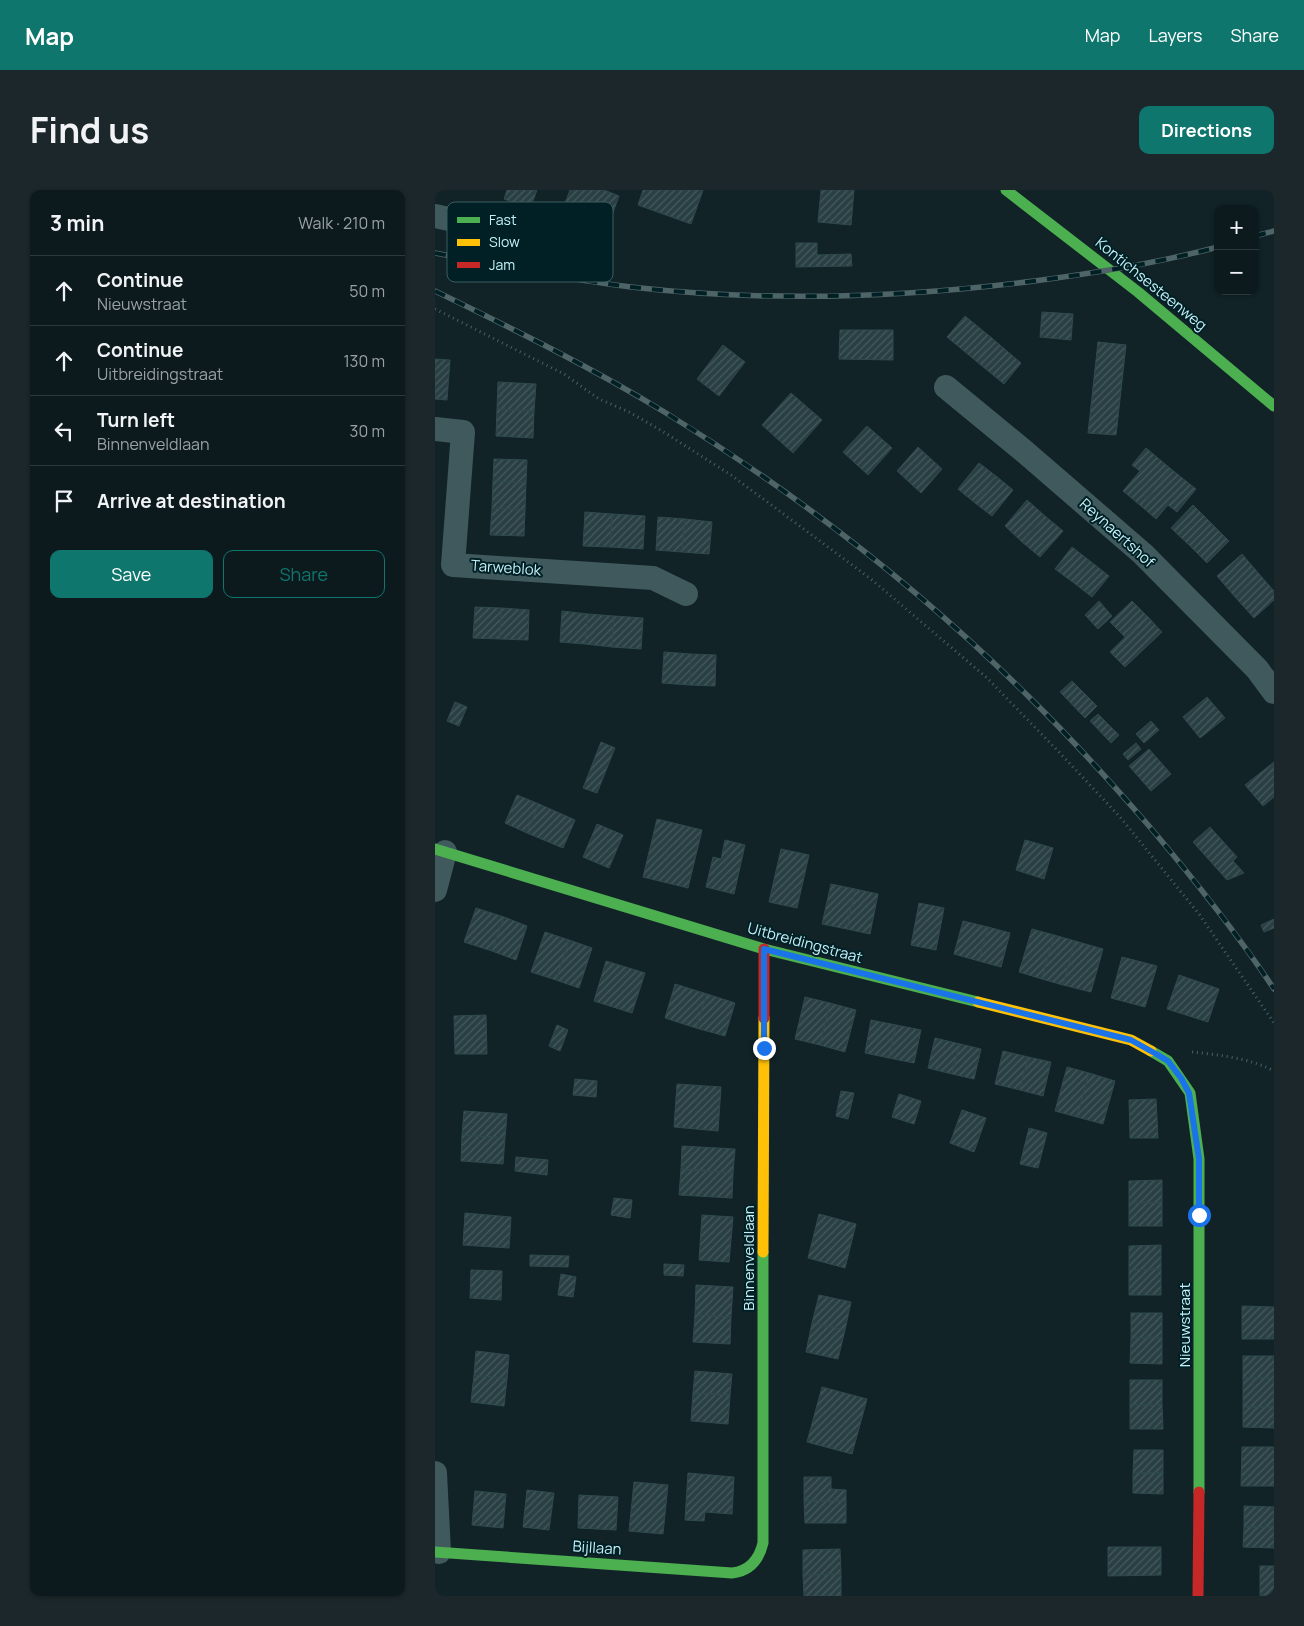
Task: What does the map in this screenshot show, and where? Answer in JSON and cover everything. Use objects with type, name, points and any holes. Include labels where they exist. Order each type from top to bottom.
[{"type":"street","name":"Kontichsesteenweg","points":[[1007,190],[1149,300],[1274,406]]},
{"type":"street","name":"Reynaertshof","points":[[946,387],[1025,452],[1143,554],[1257,670],[1274,692]]},
{"type":"street","name":"Tarweblok","points":[[435,429],[463,432],[453,565],[653,578],[686,594]]},
{"type":"street","points":[[435,890],[440,850]]},
{"type":"street","name":"Uitbreidingstraat","points":[[440,850],[764,949],[1131,1040],[1168,1061]]},
{"type":"street","name":"Binnenveldlaan","points":[[754,1564],[761,1552],[763,1543],[764,949]]},
{"type":"street","name":"Nieuwstraat","points":[[1168,1061],[1181,1078],[1189,1093],[1199,1159],[1200,1384],[1197,1596]]},
{"type":"street","points":[[435,1473],[437,1552]]},
{"type":"street","name":"Bijllaan","points":[[437,1552],[732,1573],[749,1570],[754,1564]]},
{"type":"path","points":[[435,309],[564,374],[599,399],[629,412],[662,431],[731,475],[871,579],[987,678],[1120,816],[1199,914],[1274,1023]]},
{"type":"path","points":[[1168,1061],[1182,1051],[1215,1055],[1264,1066],[1274,1071]]},
{"type":"building","points":[[507,190],[537,190],[533,202],[512,202],[504,199]]},
{"type":"building","points":[[570,190],[604,190],[619,196],[613,212],[613,202],[566,202]]},
{"type":"building","points":[[643,190],[703,190],[691,224],[638,205]]},
{"type":"building","points":[[821,190],[854,190],[851,225],[818,222]]},
{"type":"building","points":[[796,243],[817,243],[817,255],[851,254],[852,266],[796,267]]},
{"type":"building","points":[[1042,312],[1073,314],[1071,340],[1040,337]]},
{"type":"building","points":[[965,316],[993,339],[976,361],[947,337]]},
{"type":"building","points":[[840,330],[893,330],[893,360],[839,359]]},
{"type":"building","points":[[993,339],[1021,363],[1004,384],[976,361]]},
{"type":"building","points":[[1098,342],[1126,345],[1116,435],[1088,433]]},
{"type":"building","points":[[723,345],[745,362],[719,396],[697,379]]},
{"type":"building","points":[[435,359],[450,360],[447,400],[435,399]]},
{"type":"building","points":[[498,382],[536,384],[534,411],[497,409]]},
{"type":"building","points":[[791,393],[822,420],[793,453],[762,425]]},
{"type":"building","points":[[497,409],[534,411],[533,438],[496,436]]},
{"type":"building","points":[[867,426],[892,448],[868,475],[843,452]]},
{"type":"building","points":[[918,447],[942,469],[921,493],[897,471]]},
{"type":"building","points":[[1146,448],[1171,469],[1141,506],[1123,491],[1140,471],[1132,465]]},
{"type":"building","points":[[494,459],[527,460],[526,483],[493,481]]},
{"type":"building","points":[[979,463],[996,476],[975,503],[958,489]]},
{"type":"building","points":[[1171,469],[1196,489],[1177,512],[1168,505],[1156,519],[1141,506]]},
{"type":"building","points":[[996,476],[1013,490],[992,516],[975,503]]},
{"type":"building","points":[[493,481],[526,483],[525,510],[492,508]]},
{"type":"building","points":[[1027,500],[1045,516],[1022,542],[1005,526]]},
{"type":"building","points":[[1193,505],[1211,523],[1189,545],[1171,528]]},
{"type":"building","points":[[492,508],[525,510],[524,536],[490,535]]},
{"type":"building","points":[[585,512],[612,514],[610,547],[583,546]]},
{"type":"building","points":[[612,514],[645,516],[643,549],[610,547]]},
{"type":"building","points":[[1045,516],[1063,531],[1040,557],[1022,542]]},
{"type":"building","points":[[658,517],[685,519],[682,552],[656,550]]},
{"type":"building","points":[[685,519],[712,522],[709,554],[682,552]]},
{"type":"building","points":[[1211,523],[1229,541],[1207,563],[1189,545]]},
{"type":"building","points":[[1072,547],[1090,561],[1074,583],[1055,569]]},
{"type":"building","points":[[1242,554],[1260,575],[1235,597],[1217,576]]},
{"type":"building","points":[[1090,561],[1109,576],[1092,597],[1074,583]]},
{"type":"building","points":[[1260,575],[1274,591],[1274,600],[1254,618],[1235,597]]},
{"type":"building","points":[[1099,601],[1112,616],[1098,629],[1085,615]]},
{"type":"building","points":[[1132,601],[1147,616],[1125,637],[1110,622]]},
{"type":"building","points":[[475,607],[501,608],[500,639],[473,638]]},
{"type":"building","points":[[501,608],[529,610],[528,640],[500,639]]},
{"type":"building","points":[[562,611],[588,614],[585,644],[560,642]]},
{"type":"building","points":[[588,614],[614,616],[612,647],[585,644]]},
{"type":"building","points":[[614,616],[643,618],[641,649],[612,647]]},
{"type":"building","points":[[1147,616],[1162,632],[1125,667],[1110,652]]},
{"type":"building","points":[[664,652],[691,654],[690,685],[662,683]]},
{"type":"building","points":[[691,654],[716,655],[715,686],[690,685]]},
{"type":"building","points":[[1072,681],[1097,706],[1085,718],[1060,692]]},
{"type":"building","points":[[1207,697],[1225,718],[1200,738],[1183,717]]},
{"type":"building","points":[[455,702],[467,707],[459,726],[447,721]]},
{"type":"building","points":[[1098,714],[1119,735],[1111,743],[1090,721]]},
{"type":"building","points":[[1151,721],[1159,730],[1144,743],[1136,734]]},
{"type":"building","points":[[601,742],[615,748],[597,793],[583,788]]},
{"type":"building","points":[[1136,743],[1141,749],[1128,760],[1123,754]]},
{"type":"building","points":[[1149,749],[1171,774],[1151,791],[1129,766]]},
{"type":"building","points":[[1274,762],[1274,797],[1263,806],[1245,785]]},
{"type":"building","points":[[517,795],[539,804],[527,833],[505,823]]},
{"type":"building","points":[[539,804],[575,820],[563,848],[527,833]]},
{"type":"building","points":[[657,819],[702,830],[688,888],[643,877]]},
{"type":"building","points":[[597,824],[623,835],[609,868],[583,857]]},
{"type":"building","points":[[1210,827],[1237,857],[1233,861],[1244,873],[1227,880],[1193,842]]},
{"type":"building","points":[[725,840],[745,845],[734,894],[706,887],[713,857],[721,859]]},
{"type":"building","points":[[1025,840],[1053,848],[1044,879],[1016,870]]},
{"type":"building","points":[[781,849],[809,855],[797,908],[769,902]]},
{"type":"building","points":[[831,884],[855,889],[847,929],[822,924]]},
{"type":"building","points":[[855,889],[878,894],[870,934],[847,929]]},
{"type":"building","points":[[919,903],[944,908],[936,950],[911,945]]},
{"type":"building","points":[[476,908],[504,917],[492,951],[464,942]]},
{"type":"building","points":[[504,917],[527,926],[516,960],[492,951]]},
{"type":"building","points":[[1274,919],[1274,928],[1264,932],[1261,925]]},
{"type":"building","points":[[963,921],[988,927],[979,961],[954,954]]},
{"type":"building","points":[[988,927],[1010,933],[1001,967],[979,961]]},
{"type":"building","points":[[1032,929],[1054,935],[1042,979],[1019,972]]},
{"type":"building","points":[[545,932],[569,940],[556,980],[531,972]]},
{"type":"building","points":[[1054,935],[1075,941],[1063,985],[1042,979]]},
{"type":"building","points":[[569,940],[592,948],[579,988],[556,980]]},
{"type":"building","points":[[1075,941],[1103,949],[1091,992],[1063,985]]},
{"type":"building","points":[[1122,957],[1157,966],[1145,1007],[1111,998]]},
{"type":"building","points":[[606,961],[645,973],[632,1013],[594,1001]]},
{"type":"building","points":[[1179,975],[1219,989],[1208,1022],[1167,1009]]},
{"type":"building","points":[[675,984],[707,994],[696,1028],[665,1018]]},
{"type":"building","points":[[707,994],[735,1003],[725,1036],[696,1028]]},
{"type":"building","points":[[805,997],[830,1003],[820,1045],[795,1039]]},
{"type":"building","points":[[830,1003],[856,1010],[845,1052],[820,1045]]},
{"type":"building","points":[[486,1015],[487,1054],[455,1054],[454,1016]]},
{"type":"building","points":[[871,1020],[896,1025],[889,1058],[865,1053]]},
{"type":"building","points":[[557,1025],[568,1030],[560,1051],[549,1046]]},
{"type":"building","points":[[896,1025],[921,1030],[914,1063],[889,1058]]},
{"type":"building","points":[[935,1038],[960,1044],[952,1074],[928,1068]]},
{"type":"building","points":[[960,1044],[981,1049],[974,1079],[952,1074]]},
{"type":"building","points":[[1003,1051],[1028,1057],[1020,1090],[995,1084]]},
{"type":"building","points":[[1028,1057],[1051,1062],[1043,1096],[1020,1090]]},
{"type":"building","points":[[1067,1067],[1089,1073],[1077,1117],[1055,1111]]},
{"type":"building","points":[[1089,1073],[1115,1081],[1103,1124],[1077,1117]]},
{"type":"building","points":[[575,1079],[597,1081],[596,1097],[573,1095]]},
{"type":"building","points":[[677,1084],[721,1087],[718,1131],[674,1127]]},
{"type":"building","points":[[841,1091],[854,1093],[848,1119],[836,1116]]},
{"type":"building","points":[[899,1094],[921,1101],[914,1124],[892,1117]]},
{"type":"building","points":[[1156,1099],[1158,1138],[1130,1138],[1129,1100]]},
{"type":"building","points":[[962,1110],[986,1118],[974,1152],[950,1143]]},
{"type":"building","points":[[464,1111],[507,1114],[505,1138],[462,1135]]},
{"type":"building","points":[[1029,1128],[1047,1133],[1038,1168],[1020,1164]]},
{"type":"building","points":[[462,1135],[505,1138],[503,1164],[461,1161]]},
{"type":"building","points":[[682,1146],[735,1149],[733,1173],[681,1169]]},
{"type":"building","points":[[516,1157],[548,1160],[547,1175],[515,1171]]},
{"type":"building","points":[[681,1169],[733,1173],[732,1198],[679,1195]]},
{"type":"building","points":[[1162,1180],[1162,1203],[1129,1203],[1129,1181]]},
{"type":"building","points":[[614,1198],[632,1200],[630,1218],[611,1215]]},
{"type":"building","points":[[1129,1203],[1162,1203],[1162,1226],[1129,1226]]},
{"type":"building","points":[[465,1213],[511,1217],[509,1248],[463,1245]]},
{"type":"building","points":[[819,1214],[856,1224],[845,1268],[808,1258]]},
{"type":"building","points":[[702,1215],[733,1217],[729,1262],[699,1260]]},
{"type":"building","points":[[1161,1245],[1161,1269],[1129,1270],[1129,1246]]},
{"type":"building","points":[[530,1255],[569,1256],[568,1267],[530,1266]]},
{"type":"building","points":[[664,1264],[684,1265],[683,1276],[664,1275]]},
{"type":"building","points":[[1161,1269],[1161,1295],[1129,1295],[1129,1270]]},
{"type":"building","points":[[471,1270],[502,1271],[501,1300],[470,1298]]},
{"type":"building","points":[[561,1274],[576,1277],[573,1297],[558,1295]]},
{"type":"building","points":[[696,1285],[733,1287],[731,1317],[695,1315]]},
{"type":"building","points":[[819,1295],[851,1302],[845,1330],[812,1323]]},
{"type":"building","points":[[1242,1306],[1274,1307],[1274,1339],[1242,1339]]},
{"type":"building","points":[[1131,1313],[1162,1313],[1162,1338],[1131,1338]]},
{"type":"building","points":[[695,1315],[731,1317],[730,1344],[693,1342]]},
{"type":"building","points":[[812,1323],[845,1330],[838,1359],[806,1352]]},
{"type":"building","points":[[1131,1338],[1162,1338],[1162,1364],[1130,1363]]},
{"type":"building","points":[[476,1351],[509,1355],[507,1379],[474,1375]]},
{"type":"building","points":[[1243,1356],[1274,1356],[1274,1378],[1243,1378]]},
{"type":"building","points":[[695,1371],[732,1374],[730,1395],[693,1393]]},
{"type":"building","points":[[474,1375],[507,1379],[504,1406],[471,1402]]},
{"type":"building","points":[[1243,1378],[1274,1378],[1274,1407],[1243,1407]]},
{"type":"building","points":[[1130,1380],[1162,1380],[1162,1405],[1130,1405]]},
{"type":"building","points":[[822,1387],[867,1399],[852,1454],[807,1442]]},
{"type":"building","points":[[693,1393],[730,1395],[728,1424],[691,1421]]},
{"type":"building","points":[[1130,1405],[1162,1405],[1163,1429],[1130,1429]]},
{"type":"building","points":[[1243,1407],[1274,1407],[1274,1428],[1243,1427]]},
{"type":"building","points":[[1242,1447],[1274,1447],[1274,1486],[1241,1486]]},
{"type":"building","points":[[1134,1450],[1163,1450],[1163,1473],[1133,1473]]},
{"type":"building","points":[[688,1473],[734,1477],[732,1514],[705,1512],[704,1521],[685,1520]]},
{"type":"building","points":[[1133,1473],[1163,1473],[1163,1494],[1133,1493]]},
{"type":"building","points":[[804,1477],[831,1477],[831,1489],[846,1490],[846,1501],[804,1501]]},
{"type":"building","points":[[634,1482],[668,1485],[663,1534],[629,1531]]},
{"type":"building","points":[[527,1490],[554,1493],[549,1530],[523,1527]]},
{"type":"building","points":[[475,1491],[506,1494],[503,1528],[472,1525]]},
{"type":"building","points":[[579,1495],[618,1497],[616,1530],[578,1528]]},
{"type":"building","points":[[804,1501],[846,1501],[846,1523],[805,1523]]},
{"type":"building","points":[[1244,1506],[1274,1507],[1274,1527],[1244,1527]]},
{"type":"building","points":[[1244,1527],[1274,1527],[1274,1548],[1243,1547]]},
{"type":"building","points":[[1108,1547],[1161,1547],[1161,1575],[1108,1576]]},
{"type":"building","points":[[840,1549],[841,1574],[803,1575],[803,1550]]},
{"type":"building","points":[[1260,1566],[1274,1566],[1274,1596],[1260,1596]]},
{"type":"building","points":[[841,1574],[841,1596],[804,1596],[803,1575]]},
{"type":"railway","points":[[1259,235],[1274,231]]},
{"type":"railway","points":[[594,282],[681,292],[731,295],[833,296],[883,294],[984,287],[1080,275],[1173,258],[1214,248]]},
{"type":"railway","points":[[435,253],[447,255]]},
{"type":"railway","points":[[435,291],[581,364],[666,413],[809,509],[900,580],[986,656],[1044,712],[1105,776],[1198,885],[1274,989]]},
{"type":"traffic: fast","points":[[1006,190],[1138,292],[1274,406]]},
{"type":"traffic: fast","points":[[435,849],[764,949],[978,1002]]},
{"type":"traffic: fast","points":[[1151,1051],[1168,1061],[1190,1093],[1199,1159],[1199,1492]]},
{"type":"traffic: fast","points":[[435,1552],[732,1573],[744,1570],[753,1564],[759,1555],[763,1543],[763,1252]]},
{"type":"traffic: slow","points":[[978,1002],[1131,1040],[1151,1051]]},
{"type":"traffic: slow","points":[[763,1252],[764,1018]]},
{"type":"traffic: jam","points":[[764,949],[764,1018]]},
{"type":"traffic: jam","points":[[1198,1596],[1199,1492]]},
{"type":"route","points":[[764,1048],[764,949],[1131,1040],[1168,1061],[1181,1078],[1189,1093],[1199,1159],[1199,1215]]}]
